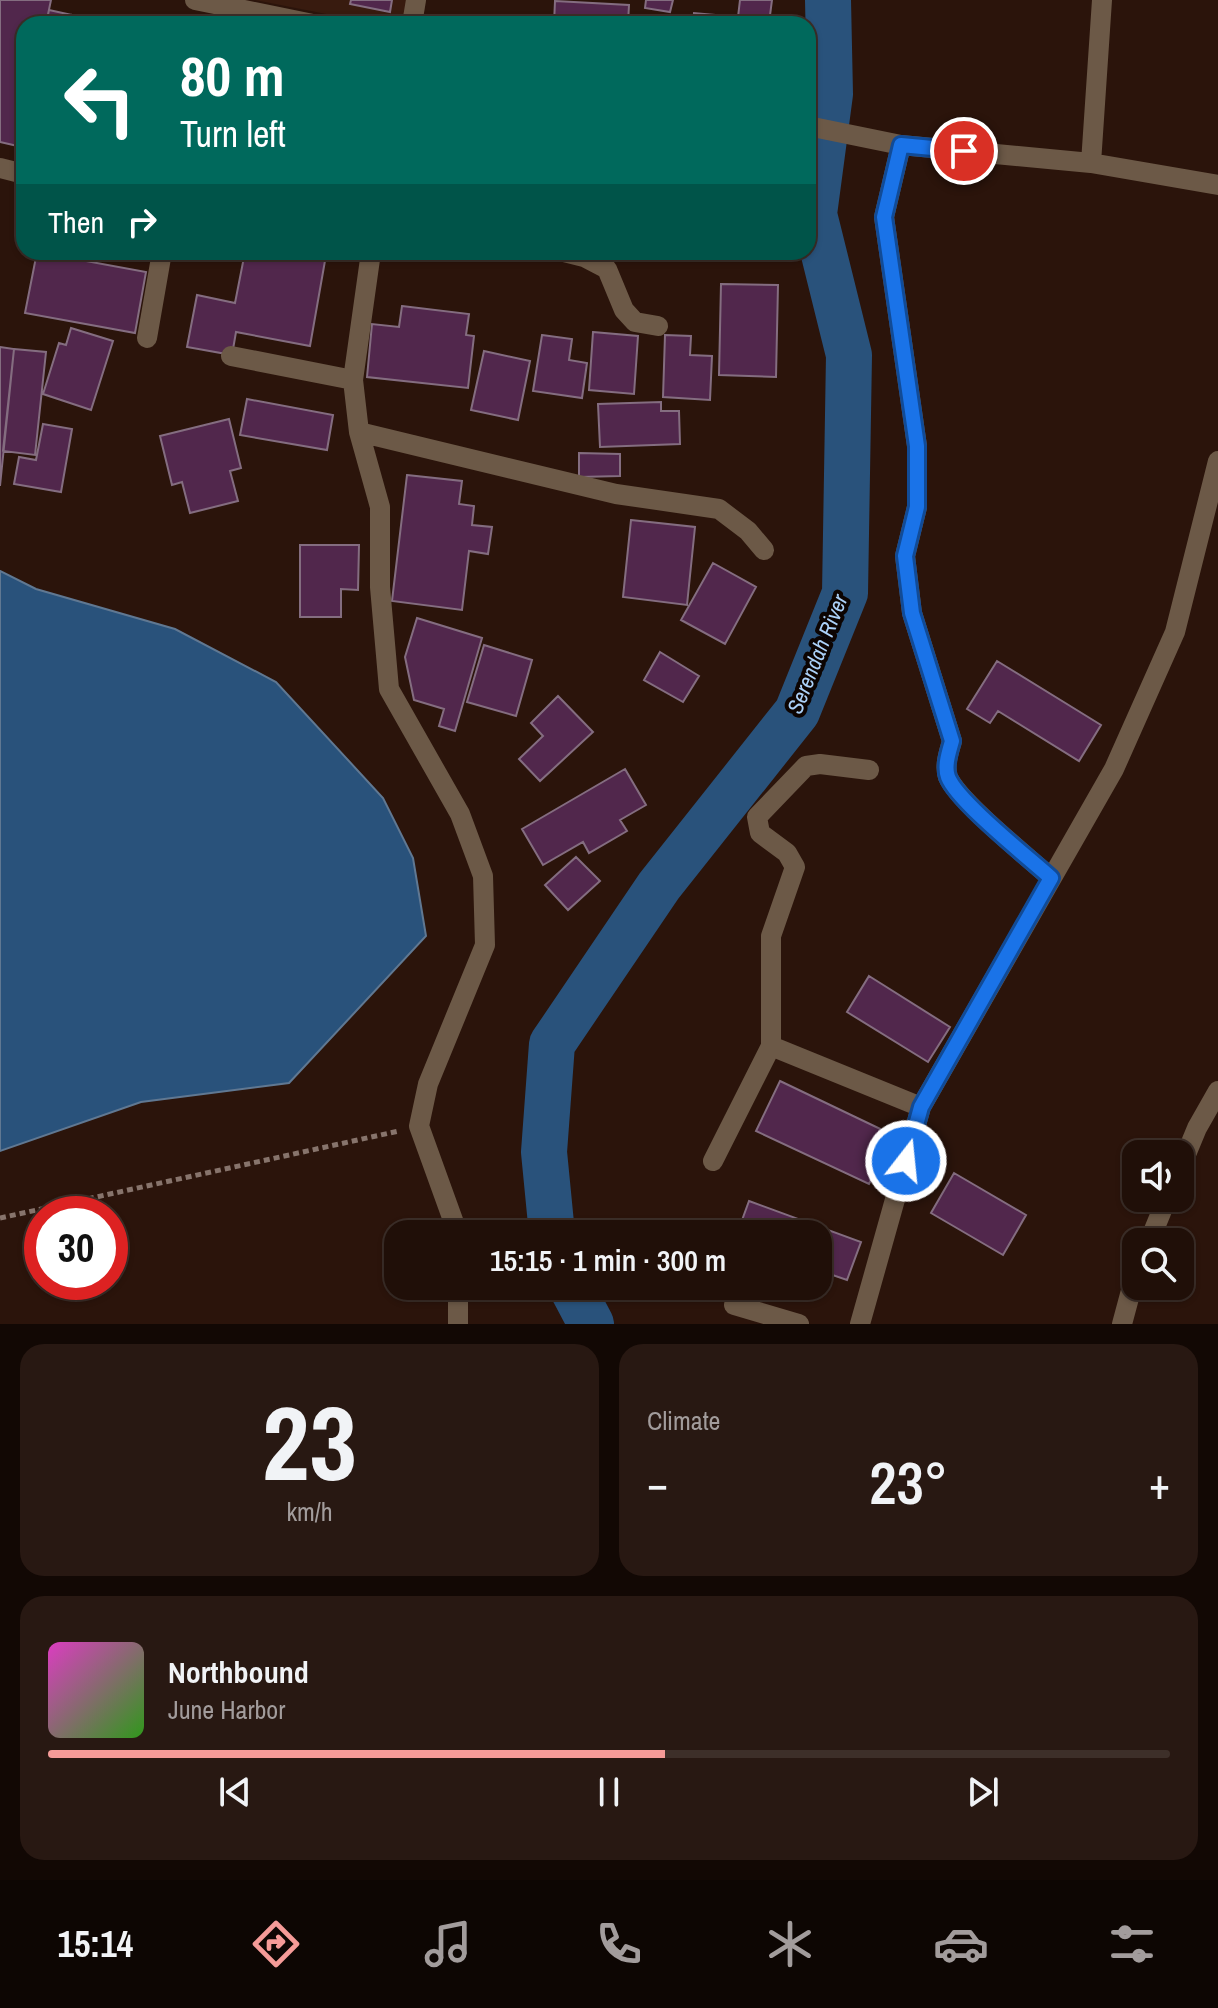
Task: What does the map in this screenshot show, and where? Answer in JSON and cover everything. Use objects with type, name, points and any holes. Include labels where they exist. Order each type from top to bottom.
[{"type":"street","points":[[195,0],[274,16]]},
{"type":"street","points":[[1091,163],[1102,0]]},
{"type":"street","points":[[816,128],[901,145],[1091,163],[1218,185]]},
{"type":"street","points":[[901,145],[884,217],[917,446],[917,507],[905,556],[912,613],[952,741],[946,761],[948,778],[966,801],[1051,878]]},
{"type":"street","points":[[147,338],[161,260]]},
{"type":"street","points":[[370,260],[353,380],[359,432],[380,507],[380,587],[389,689],[460,814],[483,876],[485,945],[428,1084],[419,1126],[453,1220]]},
{"type":"street","points":[[590,260],[607,269],[624,310],[635,322],[658,326]]},
{"type":"street","points":[[231,356],[353,380]]},
{"type":"street","points":[[359,432],[616,494],[719,509],[748,531],[764,550]]},
{"type":"street","points":[[860,1324],[921,1107],[1114,769],[1175,632],[1218,461]]},
{"type":"street","points":[[713,1161],[771,1046],[771,936],[795,867],[787,853],[760,833],[757,817],[806,766],[820,764],[869,770]]},
{"type":"street","points":[[771,1046],[921,1107]]},
{"type":"street","points":[[1192,1140],[1218,1091]]},
{"type":"street","points":[[458,1300],[458,1324]]},
{"type":"street","points":[[1122,1324],[1128,1300]]},
{"type":"street","points":[[734,1305],[799,1324]]},
{"type":"path","points":[[0,1218],[419,1126]]},
{"type":"shaded area","points":[[255,0],[407,0],[404,16],[336,16]]},
{"type":"water","points":[[0,571],[36,589],[175,629],[276,682],[383,798],[413,858],[426,936],[289,1083],[141,1102],[0,1151]]},
{"type":"building","points":[[0,0],[51,0],[48,16],[16,16],[16,146],[0,142]]},
{"type":"building","points":[[351,0],[392,0],[390,12],[350,4]]},
{"type":"building","points":[[646,0],[673,0],[670,12],[645,8]]},
{"type":"building","points":[[740,0],[772,0],[770,16],[738,16]]},
{"type":"building","points":[[555,1],[629,5],[628,16],[554,16]]},
{"type":"building","points":[[49,10],[72,15],[72,16],[48,16]]},
{"type":"building","points":[[694,13],[727,16],[694,16]]},
{"type":"building","points":[[35,260],[81,260],[146,272],[135,333],[25,313]]},
{"type":"building","points":[[243,260],[325,260],[310,346],[236,332],[232,355],[187,347],[197,295],[235,303]]},
{"type":"building","points":[[721,284],[778,285],[776,377],[719,375]]},
{"type":"building","points":[[402,306],[469,314],[466,335],[474,336],[468,388],[367,377],[372,324],[399,327]]},
{"type":"building","points":[[71,328],[113,341],[91,410],[43,394],[59,343],[66,345]]},
{"type":"building","points":[[593,332],[638,336],[634,394],[589,390]]},
{"type":"building","points":[[542,335],[572,339],[569,360],[587,363],[582,398],[533,391]]},
{"type":"building","points":[[665,335],[691,336],[690,355],[712,356],[710,400],[663,397]]},
{"type":"building","points":[[0,347],[14,349],[0,486]]},
{"type":"building","points":[[14,349],[46,352],[35,455],[3,451]]},
{"type":"building","points":[[484,351],[530,361],[518,420],[471,410]]},
{"type":"building","points":[[247,399],[333,415],[327,450],[240,435]]},
{"type":"building","points":[[661,402],[661,411],[679,411],[680,444],[600,447],[598,404]]},
{"type":"building","points":[[229,419],[241,468],[230,471],[238,501],[190,513],[182,482],[172,485],[160,436]]},
{"type":"building","points":[[43,424],[72,429],[61,492],[14,484],[19,457],[36,460]]},
{"type":"building","points":[[579,453],[620,454],[620,476],[579,477]]},
{"type":"building","points":[[407,475],[462,481],[459,504],[474,506],[472,525],[492,527],[488,554],[469,551],[462,610],[392,601]]},
{"type":"building","points":[[631,520],[695,527],[687,605],[623,597]]},
{"type":"building","points":[[300,545],[359,545],[358,590],[341,589],[341,617],[300,617]]},
{"type":"building","points":[[713,563],[756,587],[725,644],[681,620]]},
{"type":"building","points":[[417,618],[482,638],[455,731],[439,726],[444,709],[414,700],[405,657]]},
{"type":"building","points":[[484,645],[532,660],[516,716],[467,702]]},
{"type":"building","points":[[660,652],[699,676],[683,702],[644,680]]},
{"type":"building","points":[[997,661],[1101,725],[1079,761],[998,711],[990,723],[967,709]]},
{"type":"building","points":[[558,696],[593,732],[540,781],[519,759],[543,736],[531,723]]},
{"type":"building","points":[[625,769],[646,805],[620,820],[627,831],[589,853],[583,842],[543,865],[522,829]]},
{"type":"building","points":[[576,857],[600,881],[568,910],[545,885]]},
{"type":"building","points":[[869,976],[950,1027],[928,1062],[847,1012]]},
{"type":"building","points":[[780,1081],[893,1135],[869,1184],[756,1131]]},
{"type":"building","points":[[954,1173],[1026,1215],[1003,1255],[931,1213]]},
{"type":"building","points":[[749,1201],[801,1220],[742,1220]]},
{"type":"building","points":[[832,1231],[861,1242],[847,1280],[832,1275]]},
{"type":"waterway","name":"Serendah River","points":[[816,199],[830,94],[828,0]]},
{"type":"waterway","name":"Serendah River","points":[[551,1220],[544,1152],[552,1044],[659,886],[797,712],[845,593],[849,355],[816,222]]},
{"type":"waterway","name":"Serendah River","points":[[578,1300],[591,1324]]},
{"type":"route","points":[[906,1161],[921,1107],[1051,878],[966,801],[948,778],[946,761],[952,741],[912,613],[905,556],[917,507],[917,446],[884,217],[901,145],[964,151]]}]
